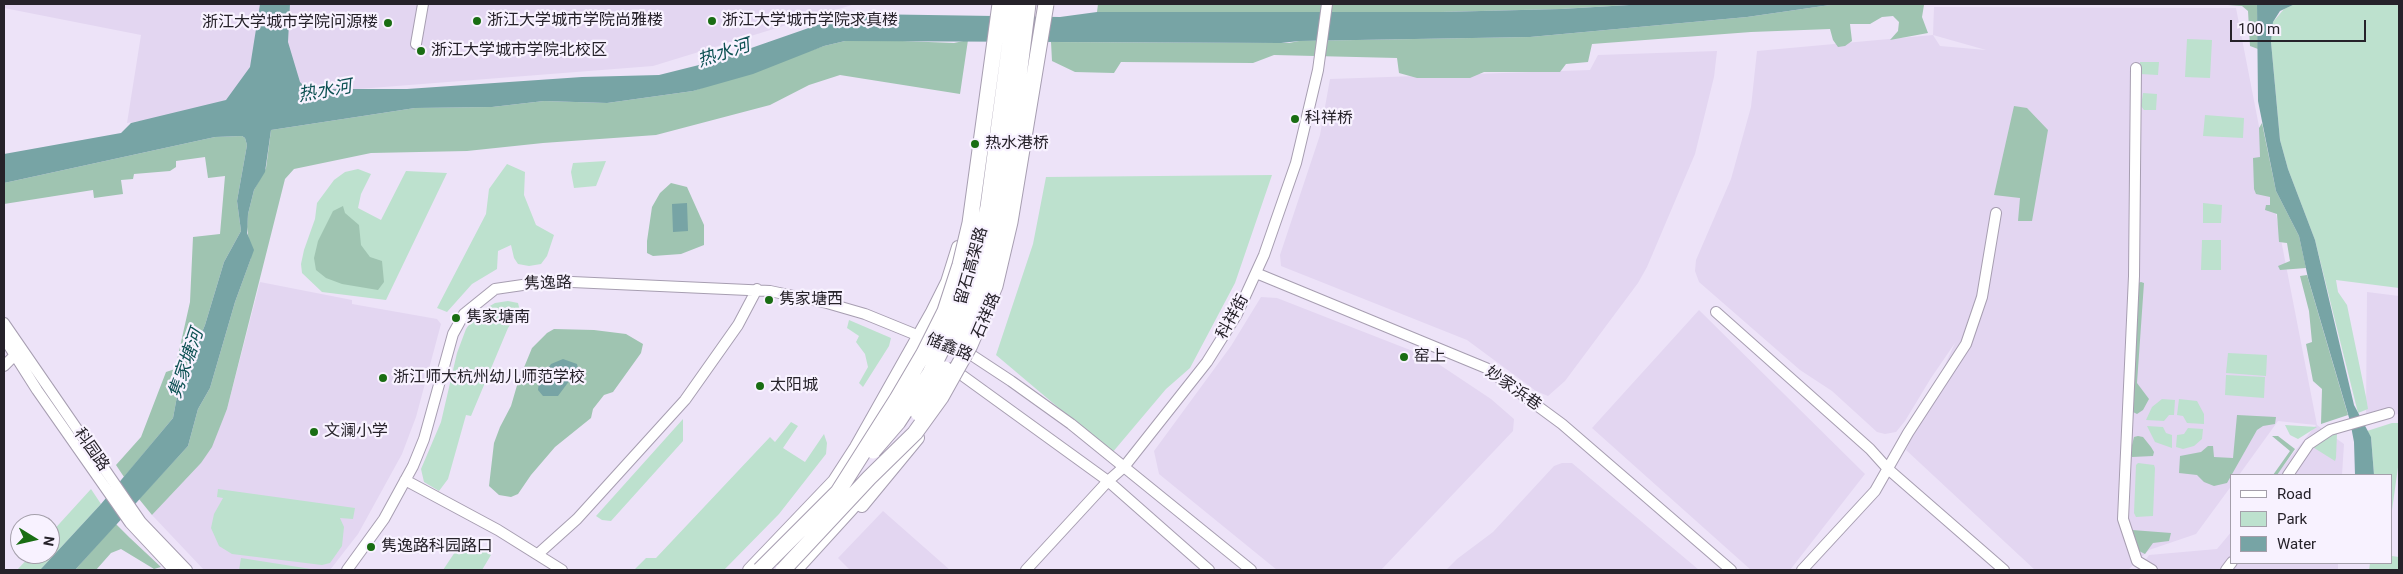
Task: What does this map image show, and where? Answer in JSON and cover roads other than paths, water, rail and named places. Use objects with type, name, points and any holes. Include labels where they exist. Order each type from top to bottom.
[{"type":"highway","name":"留石高架路","points":[[760,570],[838,492],[898,422],[930,373],[954,326],[975,264],[988,207],[1005,4]]},
{"type":"highway","name":"留石高架路","points":[[783,570],[869,478],[915,433],[941,397],[970,344],[995,286],[1010,222],[1039,5]]},
{"type":"highway","name":"留石高架路","points":[[869,478],[913,422],[942,376],[966,330],[994,233],[1015,108],[1039,5]]},
{"type":"highway","points":[[794,570],[831,532],[915,433]]},
{"type":"main road","points":[[749,570],[834,481],[856,447],[919,336],[947,282],[981,163],[995,59],[1005,4]]},
{"type":"main road","name":"石祥路","points":[[800,570],[857,512],[946,403],[998,292],[1015,225],[1039,5]]},
{"type":"street","points":[[416,44],[423,4]]},
{"type":"street","name":"科祥街","points":[[1026,570],[1108,480],[1124,467],[1207,362],[1237,314],[1256,273],[1296,163],[1318,70],[1327,4]]},
{"type":"street","points":[[2136,68],[2134,276],[2123,519],[2138,561],[2152,570]]},
{"type":"street","points":[[1802,570],[1875,491],[1908,433],[1966,344],[1982,297],[1996,213]]},
{"type":"street","name":"妙家浜巷","points":[[1256,273],[1486,368],[1562,424],[1731,570]]},
{"type":"street","name":"隽逸路","points":[[348,570],[384,519],[405,480],[424,438],[452,334],[464,314],[495,289],[550,281],[612,286],[757,289],[787,293],[865,314],[919,336]]},
{"type":"street","points":[[538,554],[577,519],[685,400],[738,325],[757,289]]},
{"type":"street","points":[[1716,312],[1870,449],[1888,469],[2004,570]]},
{"type":"street","name":"科园路","points":[[4,323],[17,352]]},
{"type":"street","name":"储鑫路","points":[[919,336],[970,354],[1064,419],[1251,570]]},
{"type":"street","name":"储鑫路","points":[[919,336],[960,375],[1108,480],[1209,570]]},
{"type":"street","name":"科园路","points":[[4,338],[17,352],[132,517],[174,570]]},
{"type":"street","points":[[4,366],[17,352]]},
{"type":"street","points":[[2289,474],[2309,444],[2330,430],[2389,414]]},
{"type":"street","points":[[405,480],[498,530],[562,570]]},
{"type":"street","name":"科园路","points":[[132,517],[187,570]]},
{"type":"street","points":[[2132,570],[2138,561]]},
{"type":"water","name":"热水河","points":[[260,4],[290,4],[288,42],[300,82],[307,89],[407,89],[582,77],[659,75],[711,62],[846,15],[862,14],[1060,17],[1097,12],[1441,12],[1561,9],[1646,4],[1837,4],[1747,17],[1530,37],[1299,41],[1281,43],[845,41],[824,46],[753,74],[693,91],[607,103],[544,101],[492,107],[415,108],[271,130],[265,172],[254,190],[248,214],[247,233],[254,250],[235,302],[210,388],[198,409],[188,446],[75,570],[40,570],[46,564],[60,564],[60,548],[101,504],[173,418],[178,391],[205,325],[224,262],[241,231],[237,201],[247,145],[245,138],[242,136],[215,137],[4,183],[4,154],[121,133],[131,123],[226,100],[250,67]]},
{"type":"water","points":[[2257,4],[2295,4],[2280,11],[2273,22],[2271,42],[2280,140],[2288,169],[2315,240],[2354,405],[2371,437],[2374,474],[2355,474],[2354,442],[2350,421],[2308,278],[2299,236],[2276,191],[2258,101]]},
{"type":"water","points":[[687,203],[688,231],[673,232],[672,204]]},
{"type":"water","points":[[563,359],[577,364],[578,369],[558,396],[543,396],[538,390],[539,382],[551,364]]},
{"type":"place","name":"浙江大学城市学院尚雅楼","points":[[477,21]]},
{"type":"place","name":"浙江大学城市学院求真楼","points":[[712,21]]},
{"type":"place","name":"浙江大学城市学院问源楼","points":[[388,23]]},
{"type":"place","name":"浙江大学城市学院北校区","points":[[421,51]]},
{"type":"place","name":"科祥桥","points":[[1295,119]]},
{"type":"place","name":"热水港桥","points":[[975,144]]},
{"type":"place","name":"隽家塘西","points":[[769,300]]},
{"type":"place","name":"隽家塘南","points":[[456,318]]},
{"type":"place","name":"窑上","points":[[1404,357]]},
{"type":"place","name":"浙江师大杭州幼儿师范学校","points":[[383,378]]},
{"type":"place","name":"太阳城","points":[[760,386]]},
{"type":"place","name":"文澜小学","points":[[314,432]]},
{"type":"place","name":"隽逸路科园路口","points":[[371,547]]},
{"type":"water label","name":"隽家塘河","points":[[187,364]]}]
